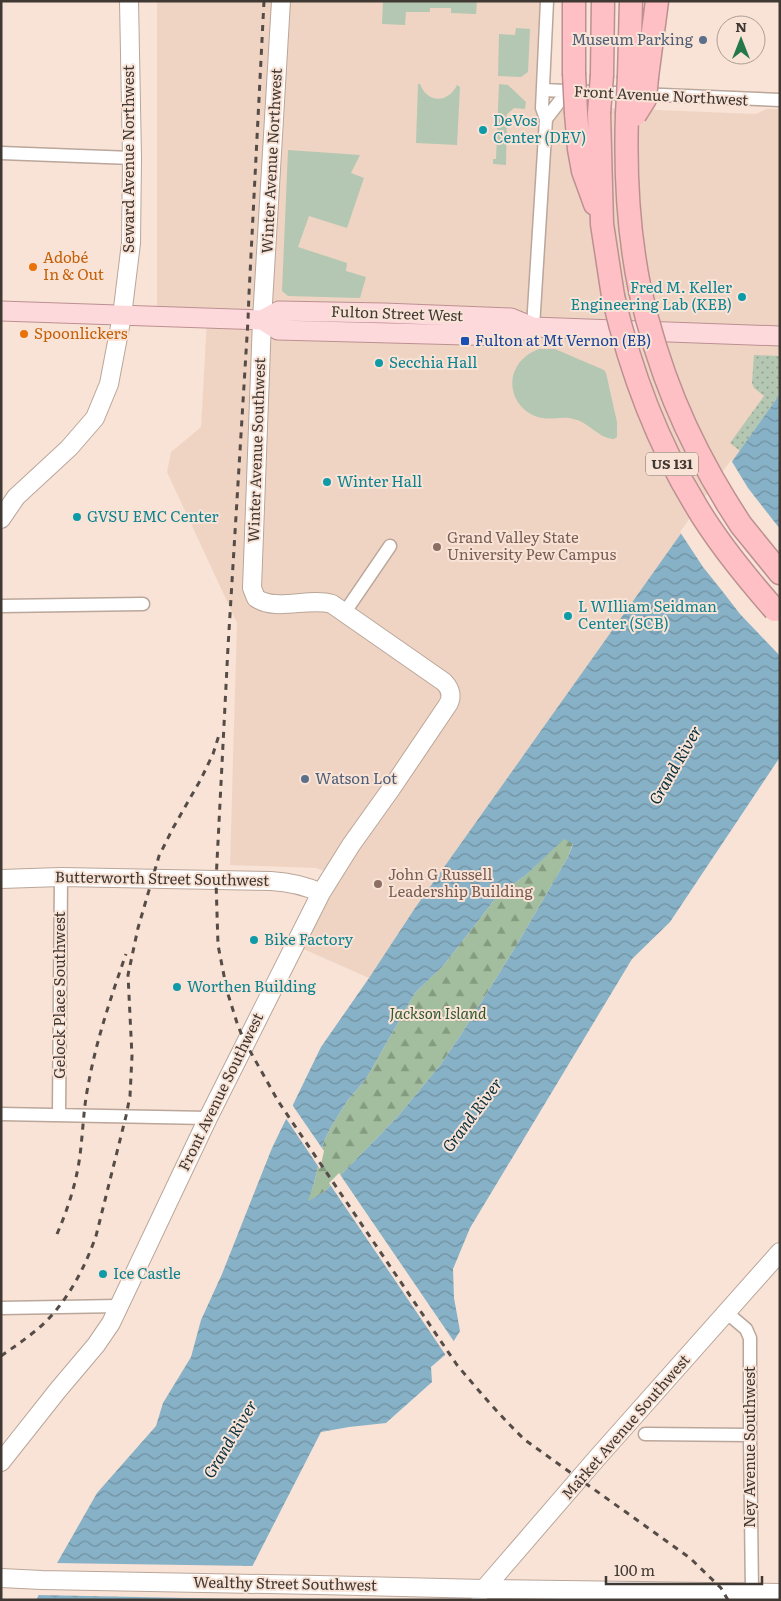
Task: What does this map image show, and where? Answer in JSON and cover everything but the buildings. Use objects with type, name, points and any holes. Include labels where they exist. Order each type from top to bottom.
[{"type":"highway","points":[[574,1],[579,149],[583,171],[602,224]]},
{"type":"highway","name":"US 131","points":[[604,1],[599,113],[602,224],[613,296],[622,336],[643,398],[670,461],[696,506],[725,549],[778,614]]},
{"type":"highway","points":[[631,1],[638,76]]},
{"type":"highway","points":[[638,76],[657,1]]},
{"type":"highway","name":"US 131","points":[[638,76],[645,99],[630,119],[626,155],[628,212],[640,290],[658,360],[693,444],[711,477],[742,525],[780,573]]},
{"type":"highway","points":[[727,503],[780,548]]},
{"type":"main road","name":"Fulton Street West","points":[[1,311],[262,320],[278,330],[503,336],[533,327],[780,336]]},
{"type":"street","name":"Seward Avenue Northwest","points":[[1,519],[16,497],[69,448],[95,418],[109,384],[122,316],[131,243],[132,158],[129,1]]},
{"type":"street","name":"Winter Avenue Northwest","points":[[262,320],[281,1]]},
{"type":"street","points":[[533,327],[546,120],[542,108],[547,1]]},
{"type":"street","name":"Front Avenue Northwest","points":[[543,90],[780,100]]},
{"type":"street","points":[[546,120],[563,97],[576,92]]},
{"type":"street","points":[[1,153],[132,158]]},
{"type":"street","name":"Winter Avenue Southwest","points":[[262,320],[252,588],[256,598],[266,603],[322,602],[332,604],[344,612]]},
{"type":"street","points":[[344,612],[390,546]]},
{"type":"street","points":[[1,606],[143,604]]},
{"type":"street","name":"Front Avenue Southwest","points":[[1,1462],[96,1345],[111,1323],[208,1118],[321,893],[351,844],[450,702],[450,692],[444,682],[344,612]]},
{"type":"street","name":"Butterworth Street Southwest","points":[[1,879],[61,877],[271,881],[298,884],[321,893]]},
{"type":"street","name":"Gelock Place Southwest","points":[[60,1114],[61,877]]},
{"type":"street","points":[[1,1114],[208,1118]]},
{"type":"street","name":"Market Avenue Southwest","points":[[477,1595],[779,1254]]},
{"type":"street","points":[[1,1308],[120,1306]]},
{"type":"street","name":"Ney Avenue Southwest","points":[[726,1312],[746,1329],[750,1338],[752,1592]]},
{"type":"street","points":[[645,1434],[750,1435]]},
{"type":"street","name":"Wealthy Street Southwest","points":[[1,1578],[376,1586],[477,1595],[780,1593]]},
{"type":"street","points":[[376,1586],[408,1600]]},
{"type":"shaded area","name":"Grand Valley State University Pew Campus","points":[[157,1],[541,1],[535,105],[756,114],[766,109],[780,109],[780,394],[415,908],[369,978],[301,948],[341,877],[316,868],[230,865],[237,623],[167,472],[171,452],[201,427],[207,319],[157,317]]},
{"type":"green space","points":[[383,1],[477,1],[476,14],[451,13],[451,8],[430,8],[430,12],[406,12],[405,25],[382,24]]},
{"type":"green space","points":[[516,28],[530,29],[528,72],[521,77],[498,76],[499,34],[515,35]]},
{"type":"green space","points":[[418,84],[420,84],[427,95],[438,99],[448,96],[457,85],[460,87],[457,145],[416,143]]},
{"type":"green space","points":[[499,84],[508,85],[526,102],[525,109],[514,108],[507,114],[506,165],[493,164],[493,159],[496,159]]},
{"type":"green space","points":[[288,150],[360,155],[351,173],[364,178],[347,228],[309,216],[298,247],[347,263],[346,271],[366,277],[360,298],[288,296],[282,291]]},
{"type":"green space","points":[[539,349],[555,349],[604,370],[617,422],[617,437],[614,439],[604,437],[577,420],[543,418],[529,413],[523,408],[515,397],[512,383],[513,376],[523,359]]},
{"type":"green space","points":[[754,355],[780,356],[780,394],[740,451],[730,443],[764,396],[754,388],[752,383]]},
{"type":"green space","name":"Jackson Island","points":[[564,838],[573,843],[568,857],[516,946],[441,1064],[399,1115],[374,1141],[324,1192],[307,1202],[314,1183],[324,1141],[331,1127],[348,1100],[366,1079],[415,993],[443,966],[499,894],[526,875]]},
{"type":"water","name":"Grand River","points":[[780,394],[780,757],[670,922],[632,959],[470,1228],[453,1269],[454,1298],[460,1331],[445,1355],[431,1367],[432,1382],[386,1423],[321,1432],[235,1600],[36,1600],[97,1493],[156,1426],[163,1403],[191,1357],[201,1320],[222,1274],[272,1148],[321,1047],[415,908]],"holes":[[[564,839],[573,844],[568,857],[516,946],[441,1064],[399,1115],[374,1141],[324,1192],[308,1201],[324,1141],[331,1127],[348,1100],[366,1079],[415,993],[443,966],[499,894],[526,875]]]},
{"type":"pier","points":[[731,460],[748,488],[780,529],[780,656],[740,614],[703,567],[680,532]]},
{"type":"pier","points":[[291,1103],[324,1151],[320,1169],[285,1117]]},
{"type":"pier","points":[[339,1173],[455,1343],[447,1357],[329,1183]]},
{"type":"pier","points":[[54,1563],[255,1566],[238,1599],[36,1595]]},
{"type":"railway","points":[[264,1],[216,881],[218,945],[227,991],[245,1042],[278,1101],[457,1365],[525,1440],[690,1558],[721,1588],[728,1600]]},
{"type":"railway","points":[[1,1356],[39,1328],[58,1308],[80,1274],[96,1236],[130,1096],[132,1056],[128,975],[138,928],[159,856],[201,779],[213,754],[219,735]]},
{"type":"railway","points":[[57,1234],[70,1199],[77,1171],[86,1095],[95,1052],[126,954]]},
{"type":"place","name":"Museum Parking","points":[[703,40]]},
{"type":"place","name":"DeVos Center (DEV)","points":[[483,130]]},
{"type":"place","name":"Adobé In & Out","points":[[33,267]]},
{"type":"place","name":"Fred M. Keller Engineering Lab (KEB)","points":[[742,297]]},
{"type":"place","name":"Spoonlickers","points":[[24,334]]},
{"type":"place","name":"Fulton at Mt Vernon (EB)","points":[[465,341]]},
{"type":"place","name":"Secchia Hall","points":[[379,363]]},
{"type":"place","name":"Winter Hall","points":[[327,482]]},
{"type":"place","name":"GVSU EMC Center","points":[[77,517]]},
{"type":"place","name":"Grand Valley State University Pew Campus","points":[[437,547]]},
{"type":"place","name":"L WIlliam Seidman Center (SCB)","points":[[568,616]]},
{"type":"place","name":"Watson Lot","points":[[305,779]]},
{"type":"place","name":"John G Russell Leadership Building","points":[[378,884]]},
{"type":"place","name":"Bike Factory","points":[[254,940]]},
{"type":"place","name":"Worthen Building","points":[[177,987]]},
{"type":"place","name":"Ice Castle","points":[[103,1274]]}]
